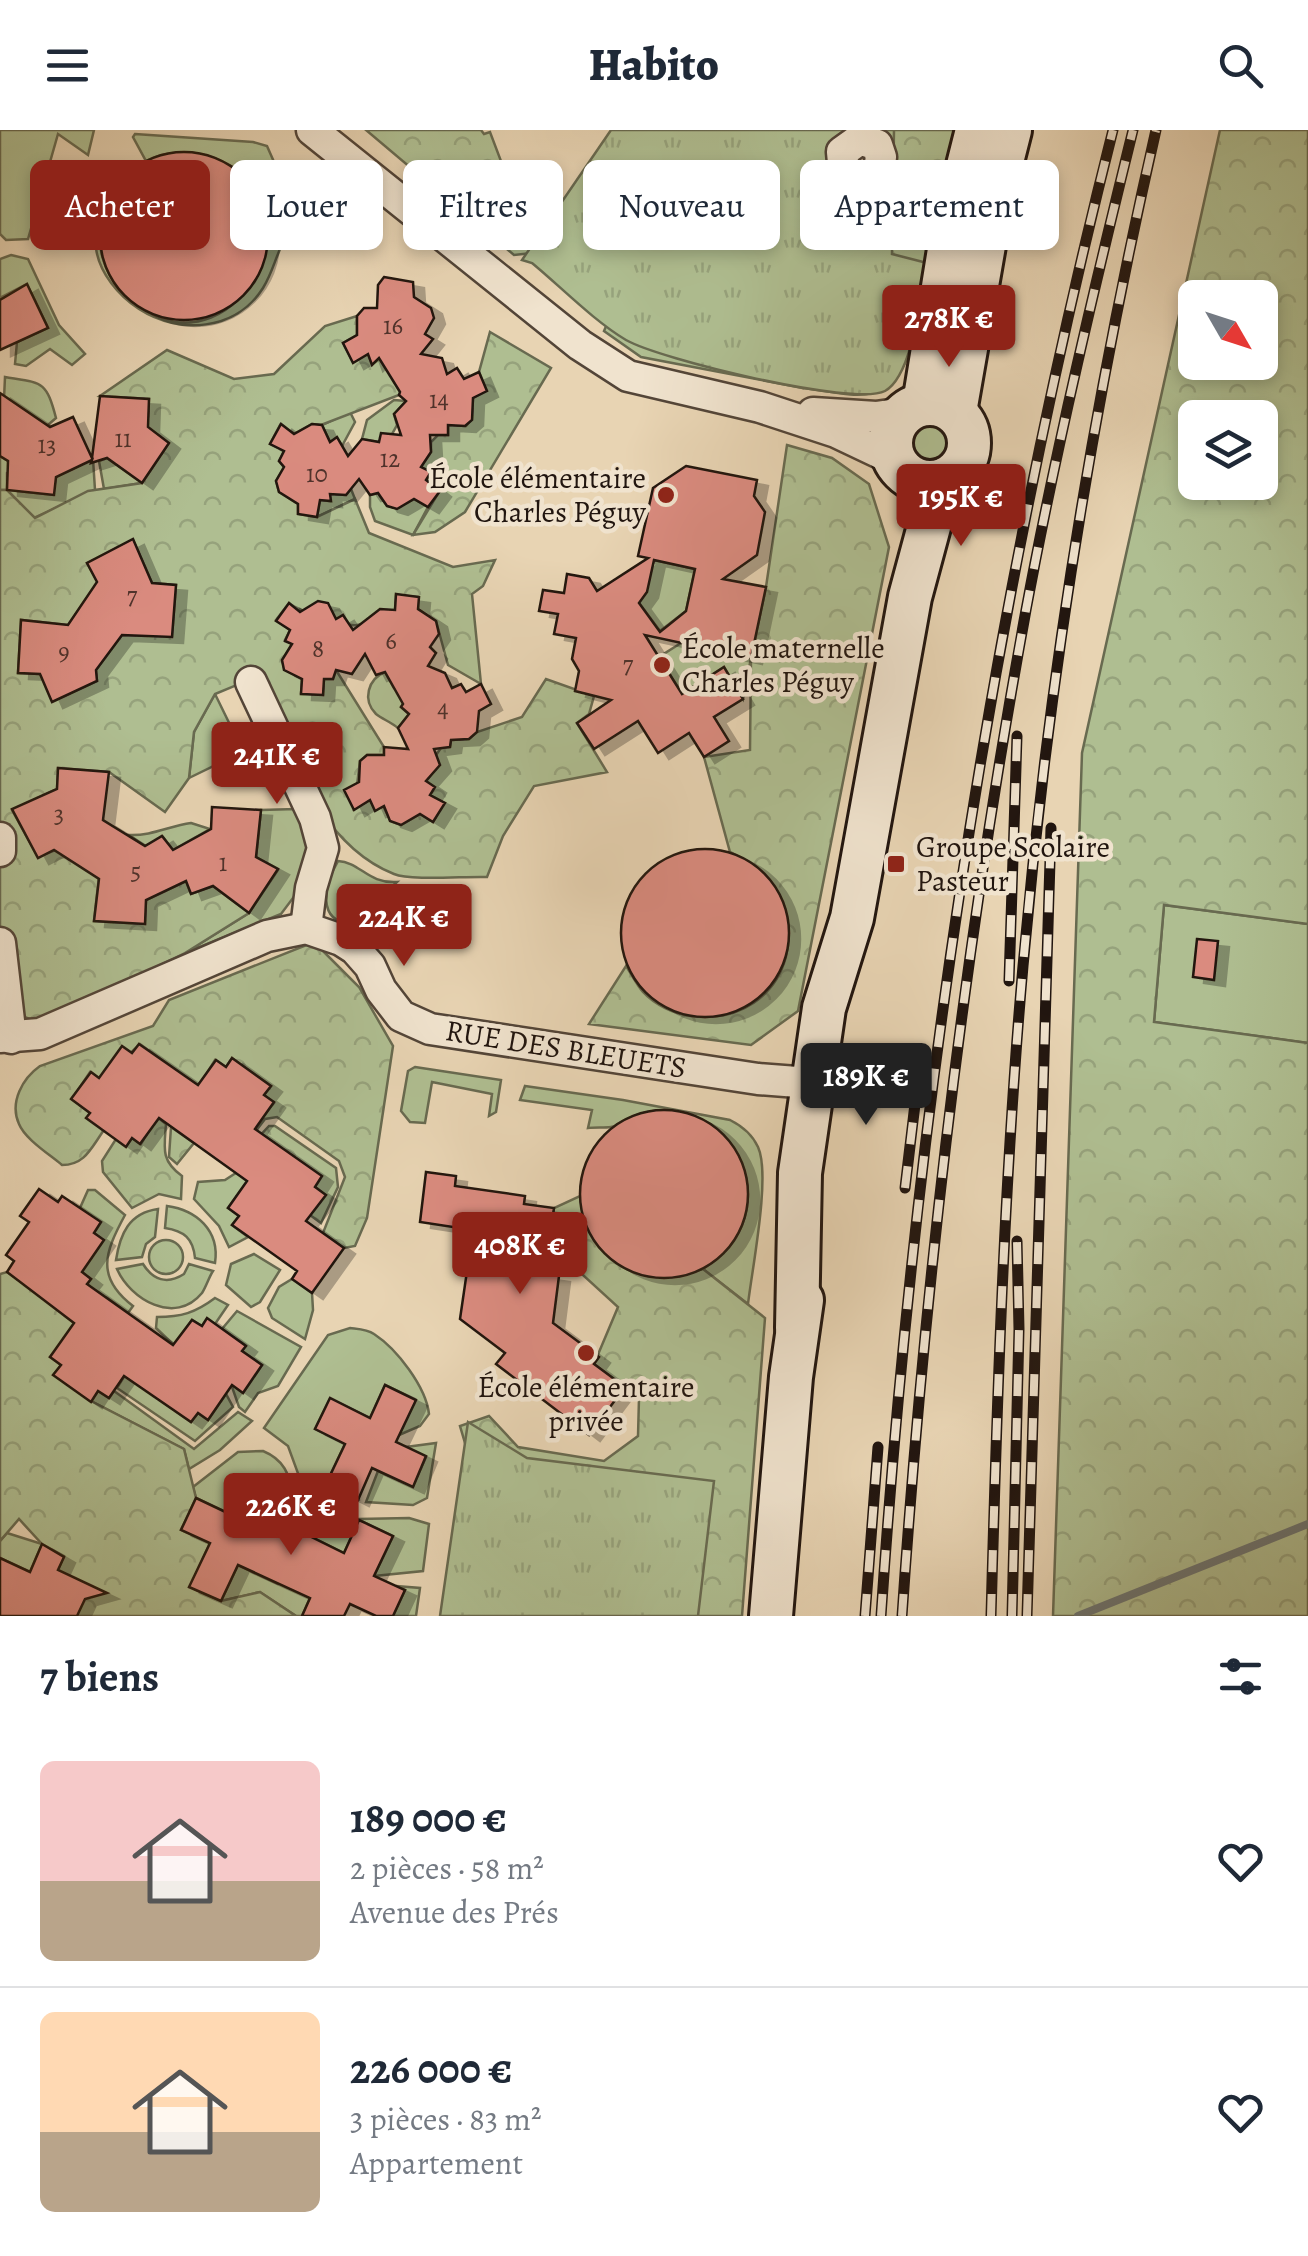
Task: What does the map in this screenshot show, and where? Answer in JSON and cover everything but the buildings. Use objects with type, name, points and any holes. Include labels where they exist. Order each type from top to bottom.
[{"type":"main road","points":[[928,410],[953,225],[976,130]]},
{"type":"main road","points":[[910,597],[907,500],[892,435],[928,410],[988,222],[1010,130]]},
{"type":"main road","points":[[898,466],[922,482],[946,479],[958,472],[970,448],[969,434],[928,410]]},
{"type":"main road","points":[[771,1616],[797,1328],[800,1173],[825,1084],[824,1008],[852,918],[910,597],[934,508],[946,479]]},
{"type":"street","points":[[312,130],[580,345],[628,376],[760,407],[847,436],[898,466]]},
{"type":"street","points":[[760,407],[876,417],[928,410]]},
{"type":"street","points":[[0,943],[5,1038],[40,1034],[268,936],[306,928],[311,888],[323,848],[316,818],[252,682]]},
{"type":"street","points":[[0,838],[0,851]]},
{"type":"street","name":"RUE DES BLEUETS","points":[[306,928],[330,934],[355,948],[402,1016],[430,1029],[758,1079],[825,1084]]},
{"type":"green space","points":[[0,130],[94,130],[88,155],[58,134],[51,160],[30,160],[28,239],[6,240],[0,234]]},
{"type":"green space","points":[[366,130],[490,132],[501,160],[403,160]]},
{"type":"green space","points":[[611,130],[894,130],[894,160],[867,160],[877,145],[860,139],[856,160],[800,160],[800,250],[892,250],[892,254],[927,263],[903,369],[885,391],[866,394],[756,379],[645,348],[626,340],[590,314],[532,263],[522,260],[529,250],[563,250],[563,200],[583,171],[583,250],[780,250],[780,160],[590,160]]},
{"type":"green space","points":[[824,130],[957,130],[950,160],[881,158]]},
{"type":"green space","points":[[1220,130],[1308,130],[1308,924],[1164,905],[1154,1022],[1308,1043],[1308,1616],[1053,1616],[1082,753],[1178,320],[1178,380],[1278,380],[1278,280],[1187,280]]},
{"type":"green space","points":[[135,134],[253,142],[267,146],[273,160],[230,160],[230,168],[214,158],[180,152],[145,160]]},
{"type":"green space","points":[[96,250],[101,250],[107,271],[128,298],[142,309],[178,322],[211,317],[238,300],[258,273],[264,250],[280,250],[263,288],[238,313],[206,324],[171,323],[139,309],[117,291]]},
{"type":"green space","points":[[508,250],[534,250],[532,253],[514,255]]},
{"type":"green space","points":[[852,250],[931,250],[907,358],[889,385],[864,394],[803,388],[825,336]]},
{"type":"green space","points":[[11,255],[28,259],[59,325],[85,354],[72,365],[50,349],[26,366],[15,364],[17,342],[48,328],[27,284],[0,298],[0,259]]},
{"type":"green space","points":[[357,316],[357,335],[343,343],[353,362],[368,354],[372,364],[379,358],[391,376],[404,386],[399,395],[321,425],[312,424],[294,434],[280,425],[270,444],[284,451],[279,461],[284,467],[276,481],[279,492],[298,504],[298,514],[317,517],[355,499],[369,533],[453,567],[495,560],[483,586],[472,594],[481,684],[448,665],[436,621],[418,609],[418,597],[396,595],[395,610],[357,625],[322,618],[289,603],[276,620],[290,630],[285,640],[292,644],[282,661],[285,670],[302,679],[301,693],[323,695],[324,679],[333,679],[336,670],[384,747],[384,755],[367,755],[360,761],[354,809],[370,800],[375,810],[383,806],[391,821],[401,825],[420,814],[433,822],[444,803],[430,795],[426,781],[439,765],[436,755],[441,748],[450,747],[451,740],[469,739],[477,732],[522,717],[546,679],[594,696],[589,714],[577,723],[607,772],[534,786],[503,836],[487,877],[394,874],[344,840],[324,816],[293,761],[256,677],[215,694],[194,732],[189,778],[165,812],[109,772],[58,768],[57,789],[12,810],[38,857],[58,849],[99,876],[94,921],[145,924],[146,900],[186,881],[191,894],[213,886],[249,913],[185,953],[41,1023],[0,1008],[0,490],[7,490],[35,518],[88,491],[142,483],[168,444],[143,428],[149,399],[100,396],[167,350],[234,379],[274,374],[325,326]],"holes":[[[133,540],[152,583],[176,585],[172,636],[122,635],[96,670],[97,681],[53,701],[41,674],[18,673],[21,620],[68,625],[98,582],[87,563]]]},
{"type":"green space","points":[[607,324],[822,344],[803,388],[641,357],[604,331]]},
{"type":"green space","points":[[490,332],[551,368],[465,512],[435,532],[413,535],[439,492],[426,480],[431,472],[421,467],[431,452],[431,442],[438,435],[448,435],[448,425],[466,426],[472,419],[473,398],[486,391],[479,372]]},
{"type":"green space","points":[[5,377],[41,386],[56,418],[42,430],[4,399]]},
{"type":"green space","points":[[394,400],[406,401],[394,414],[397,425],[392,434],[379,442],[362,439],[367,420]]},
{"type":"green space","points":[[350,412],[355,422],[342,446],[337,438],[330,442],[322,425]]},
{"type":"green space","points":[[931,423],[945,429],[951,443],[945,457],[931,463],[917,457],[911,443],[917,429]]},
{"type":"green space","points":[[787,445],[832,458],[869,484],[889,547],[798,1011],[751,1045],[589,1024],[626,966],[643,992],[665,1008],[691,1016],[726,1015],[754,1003],[774,982],[786,957],[788,928],[780,900],[761,873],[730,852],[704,757],[750,750],[751,658]]},
{"type":"green space","points":[[0,456],[13,464],[12,471],[7,473],[7,490],[0,490]]},
{"type":"green space","points":[[107,458],[142,483],[104,489],[99,461]]},
{"type":"green space","points":[[93,459],[95,490],[34,518],[7,490],[53,495],[56,477]]},
{"type":"green space","points":[[351,489],[355,499],[317,517],[320,500],[330,501],[330,494],[346,495]]},
{"type":"green space","points":[[378,493],[387,506],[397,508],[414,499],[428,507],[413,535],[375,521],[370,495]]},
{"type":"green space","points":[[654,560],[695,569],[686,611],[660,631],[639,603]]},
{"type":"green space","points":[[681,643],[751,658],[743,699],[724,667],[682,694],[659,657]]},
{"type":"green space","points":[[385,672],[406,699],[401,707],[409,714],[398,728],[376,714],[369,703],[371,685]]},
{"type":"green space","points":[[215,694],[236,737],[230,758],[189,778],[194,732]]},
{"type":"green space","points":[[296,809],[309,848],[296,894],[281,914],[185,953],[249,913],[278,870],[256,857],[261,810]]},
{"type":"green space","points":[[191,823],[210,829],[173,850],[163,837],[145,846],[129,835],[145,834]]},
{"type":"green space","points":[[338,861],[379,880],[397,882],[352,924],[333,917],[326,900],[329,880]]},
{"type":"green space","points":[[1164,905],[1308,924],[1308,1043],[1154,1022]]},
{"type":"green space","points":[[314,942],[359,987],[393,1046],[367,1218],[355,1246],[344,1248],[323,1233],[345,1177],[339,1161],[277,1117],[265,1119],[252,1136],[248,1134],[274,1103],[264,1095],[271,1086],[232,1058],[226,1067],[215,1060],[194,1094],[177,1071],[140,1044],[101,1080],[90,1072],[72,1099],[90,1113],[87,1118],[104,1130],[87,1154],[76,1162],[62,1165],[22,1130],[16,1116],[17,1099],[23,1084],[40,1066],[153,1026],[169,1000]]},
{"type":"green space","points":[[415,1067],[501,1080],[496,1112],[489,1116],[492,1094],[432,1082],[425,1123],[410,1122],[401,1111],[408,1071]]},
{"type":"green space","points":[[525,1086],[730,1120],[746,1131],[758,1147],[762,1178],[748,1304],[703,1269],[736,1237],[748,1197],[740,1159],[715,1128],[697,1117],[664,1110],[637,1115],[613,1127],[588,1128],[592,1110],[520,1100]]},
{"type":"green space","points":[[157,1117],[166,1124],[167,1160],[182,1176],[181,1199],[159,1194],[132,1208],[103,1172],[102,1161],[116,1139],[126,1146],[132,1138],[141,1144]]},
{"type":"green space","points":[[269,1126],[275,1126],[336,1168],[338,1187],[321,1223],[310,1215],[325,1195],[257,1139]]},
{"type":"green space","points":[[171,1127],[194,1143],[177,1164],[169,1157]]},
{"type":"green space","points":[[242,1169],[254,1178],[228,1208],[239,1216],[232,1225],[248,1237],[229,1247],[219,1226],[194,1199],[198,1182],[225,1180]]},
{"type":"green space","points":[[88,1190],[95,1190],[125,1215],[112,1241],[107,1264],[113,1285],[133,1306],[128,1313],[107,1298],[83,1290],[91,1279],[79,1270],[103,1240],[94,1233],[80,1208]]},
{"type":"green space","points":[[580,1196],[595,1239],[622,1266],[658,1277],[703,1269],[765,1318],[742,1616],[606,1616],[473,1470],[460,1426],[489,1416],[518,1447],[604,1461],[638,1436],[639,1398],[594,1364],[618,1307],[572,1265],[549,1237],[554,1208]]},
{"type":"green space","points":[[167,1206],[187,1212],[204,1224],[214,1241],[215,1263],[195,1258],[186,1237],[165,1228]]},
{"type":"green space","points":[[158,1209],[155,1237],[146,1244],[142,1257],[116,1260],[128,1226],[140,1215]]},
{"type":"green space","points":[[166,1240],[178,1245],[183,1257],[178,1269],[166,1274],[154,1269],[149,1257],[154,1245]]},
{"type":"green space","points":[[254,1254],[280,1270],[260,1302],[251,1307],[226,1285],[231,1264]]},
{"type":"green space","points":[[143,1264],[151,1274],[166,1280],[184,1274],[189,1264],[213,1271],[202,1293],[191,1303],[167,1308],[142,1298],[117,1269]]},
{"type":"green space","points":[[7,1272],[47,1300],[73,1305],[65,1316],[77,1325],[50,1357],[61,1365],[54,1374],[91,1401],[184,1449],[196,1498],[181,1530],[210,1543],[190,1587],[221,1601],[260,1592],[296,1616],[77,1616],[58,1570],[64,1556],[42,1544],[19,1519],[0,1541],[0,1274]]},
{"type":"green space","points":[[292,1279],[312,1293],[313,1310],[305,1339],[272,1318],[268,1308],[279,1287]]},
{"type":"green space","points":[[215,1298],[228,1305],[215,1324],[207,1319],[202,1326],[192,1320],[174,1345],[156,1328],[157,1317],[188,1313]]},
{"type":"green space","points":[[237,1311],[301,1347],[278,1386],[258,1393],[245,1412],[239,1407],[231,1384],[243,1393],[262,1365],[242,1351],[245,1345],[222,1329]]},
{"type":"green space","points":[[350,1328],[371,1332],[392,1349],[416,1381],[429,1414],[420,1426],[399,1435],[415,1399],[385,1385],[370,1418],[330,1399],[315,1429],[345,1444],[326,1484],[358,1500],[334,1507],[307,1498],[288,1446],[264,1428],[328,1335]]},
{"type":"green space","points":[[125,1375],[191,1422],[198,1413],[208,1420],[226,1394],[233,1407],[195,1441],[117,1388]]},
{"type":"green space","points":[[98,1391],[109,1398],[114,1391],[194,1449],[238,1412],[252,1421],[220,1450],[189,1469],[184,1449],[91,1401]]},
{"type":"green space","points":[[468,1422],[527,1458],[714,1481],[698,1616],[440,1616]]},
{"type":"green space","points":[[436,1443],[427,1498],[413,1505],[366,1502],[378,1471],[413,1486],[426,1457],[406,1447]]},
{"type":"green space","points":[[263,1451],[282,1465],[296,1501],[269,1525],[281,1499],[252,1486],[236,1517],[196,1498],[193,1487],[238,1452]]},
{"type":"green space","points":[[409,1518],[429,1524],[423,1571],[374,1576],[393,1536],[359,1520],[344,1553],[302,1532],[271,1542],[307,1520]]},
{"type":"green space","points":[[7,1533],[42,1544],[30,1572],[0,1558],[0,1541]]},
{"type":"green space","points":[[238,1565],[278,1584],[319,1578],[302,1616],[296,1616],[260,1592],[221,1601]]},
{"type":"green space","points":[[396,1586],[420,1588],[416,1616],[393,1616],[405,1590]]},
{"type":"waterway","points":[[1078,1616],[1308,1524]]},
{"type":"railway","points":[[881,1616],[914,1241],[964,868],[1030,497],[1113,130]]},
{"type":"railway","points":[[902,1616],[935,1237],[984,860],[1050,489],[1133,130]]},
{"type":"railway","points":[[991,1616],[1006,1209],[1033,861],[1075,546],[1112,337],[1156,130]]},
{"type":"railway","points":[[1009,981],[1017,736]]},
{"type":"railway","points":[[1027,1616],[1051,828]]},
{"type":"railway","points":[[905,1188],[915,1104]]},
{"type":"railway","points":[[1012,1616],[1019,1329],[1017,1241]]},
{"type":"railway","points":[[865,1616],[878,1447]]},
{"type":"place","name":"École élémentaire Charles Péguy","points":[[666,495]]},
{"type":"place","name":"École maternelle Charles Péguy","points":[[662,665]]},
{"type":"place","name":"Groupe Scolaire Pasteur","points":[[896,864]]},
{"type":"place","name":"École élémentaire privée","points":[[586,1353]]}]
